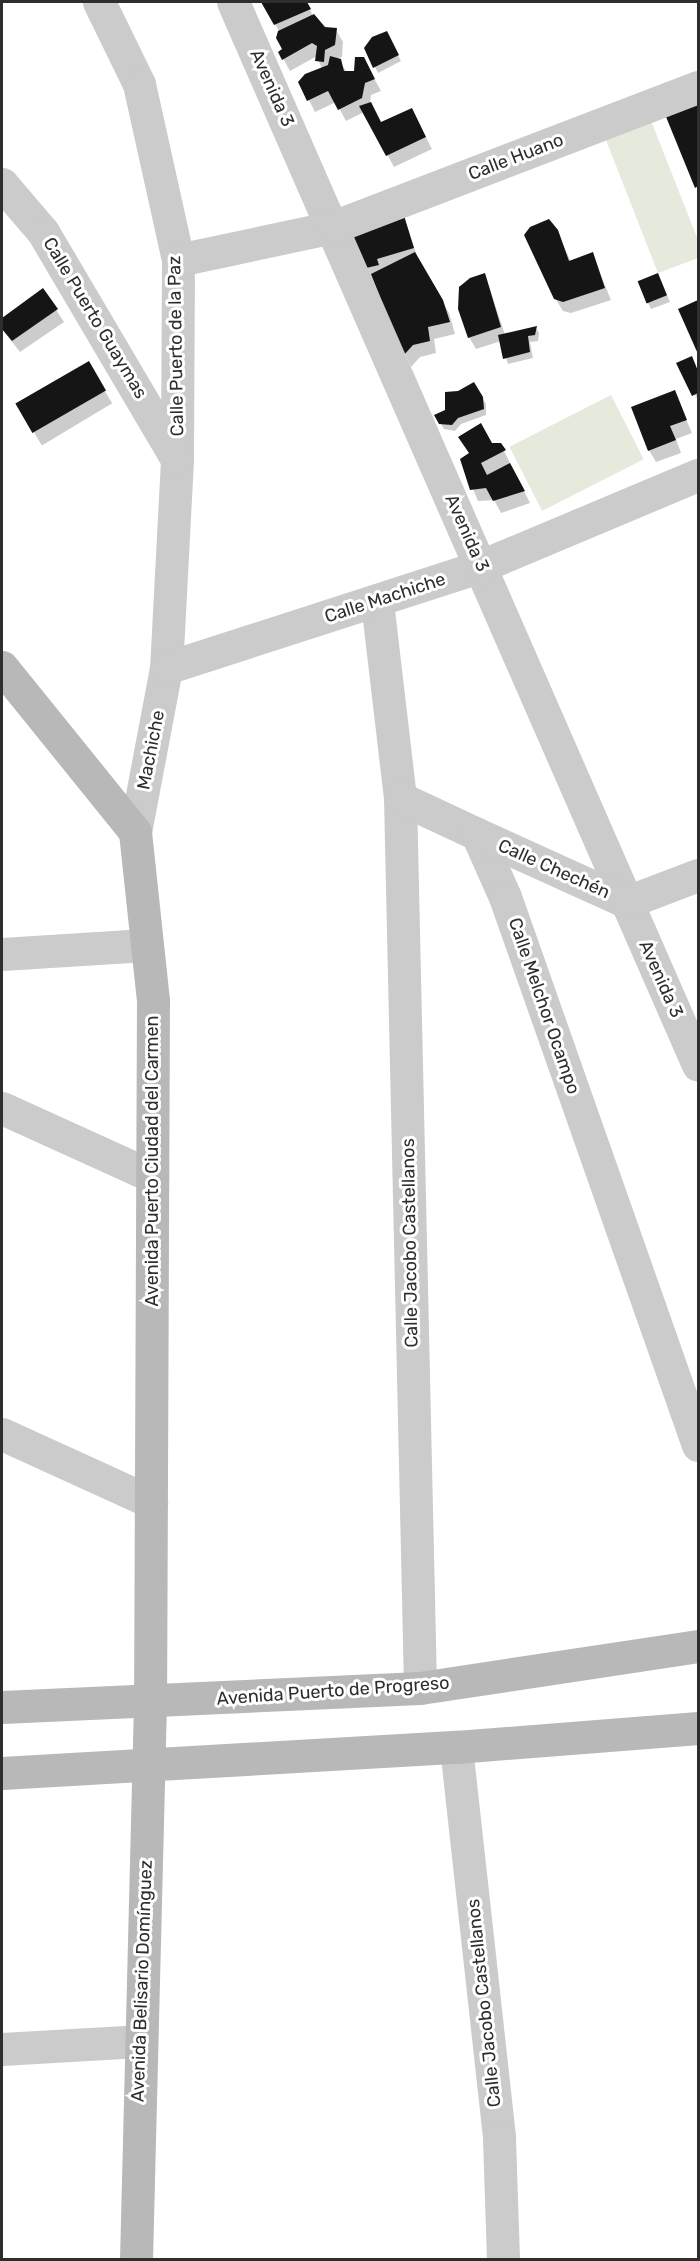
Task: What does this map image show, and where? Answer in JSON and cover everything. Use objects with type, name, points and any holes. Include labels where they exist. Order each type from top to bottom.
[{"type":"main road","points":[[3,672],[135,832]]},
{"type":"main road","name":"Avenida Puerto Ciudad del Carmen","points":[[135,832],[153,1000],[150,1703]]},
{"type":"main road","name":"Avenida Puerto de Progreso","points":[[2,1707],[150,1703],[420,1689],[699,1646]]},
{"type":"main road","name":"Avenida Belisario Domínguez","points":[[136,2259],[139,2041],[150,1703]]},
{"type":"main road","points":[[2,1773],[456,1747],[699,1728]]},
{"type":"street","name":"Calle Puerto de la Paz","points":[[99,2],[139,84],[178,260],[177,460],[166,668]]},
{"type":"street","name":"Avenida 3","points":[[233,2],[699,1065]]},
{"type":"street","name":"Calle Huano","points":[[178,260],[333,226],[699,87]]},
{"type":"street","name":"Calle Puerto Guaymas","points":[[2,184],[43,232],[177,460]]},
{"type":"street","name":"Calle Machiche","points":[[166,668],[377,603],[481,566],[699,475]]},
{"type":"street","points":[[377,603],[400,798],[477,834]]},
{"type":"street","name":"Machiche","points":[[135,832],[166,668]]},
{"type":"street","name":"Calle Jacobo Castellanos","points":[[400,798],[420,1689]]},
{"type":"street","name":"Calle Chechén","points":[[477,834],[627,902],[699,875]]},
{"type":"street","name":"Calle Melchor Ocampo","points":[[477,834],[506,897],[699,1445]]},
{"type":"street","points":[[2,954],[146,945]]},
{"type":"street","points":[[2,1108],[152,1176]]},
{"type":"street","points":[[2,1434],[151,1502]]},
{"type":"street","name":"Calle Jacobo Castellanos","points":[[456,1747],[499,2138],[503,2259]]},
{"type":"street","points":[[2,2049],[139,2041]]},
{"type":"shaded area","points":[[650,118],[698,240],[698,258],[658,273],[604,135]]},
{"type":"shaded area","points":[[611,395],[644,459],[542,511],[509,447]]},
{"type":"building","points":[[261,2],[307,2],[311,9],[274,25]]},
{"type":"building","points":[[314,14],[325,27],[337,28],[335,45],[325,50],[324,62],[315,61],[317,46],[312,43],[282,60],[278,52],[282,49],[276,38],[278,31]]},
{"type":"building","points":[[387,31],[399,55],[373,68],[364,48],[372,37]]},
{"type":"building","points":[[330,56],[341,59],[344,71],[354,71],[355,57],[364,57],[375,79],[365,83],[362,98],[338,110],[328,91],[307,101],[298,82],[305,74],[328,65]]},
{"type":"building","points":[[693,95],[698,108],[698,186],[695,188],[662,107]]},
{"type":"building","points":[[371,102],[381,122],[412,108],[426,137],[386,156],[359,106]]},
{"type":"building","points":[[402,209],[414,248],[377,259],[379,265],[366,268],[348,230]]},
{"type":"building","points":[[549,219],[558,230],[569,261],[593,252],[605,288],[563,302],[554,299],[524,235],[530,227]]},
{"type":"building","points":[[415,252],[443,300],[450,322],[428,327],[430,341],[413,345],[403,356],[371,274]]},
{"type":"building","points":[[485,273],[501,327],[468,338],[458,309],[459,287],[470,278]]},
{"type":"building","points":[[658,273],[667,295],[647,303],[638,281]]},
{"type":"building","points":[[43,288],[58,309],[12,341],[2,329],[2,318]]},
{"type":"building","points":[[698,300],[698,354],[678,309]]},
{"type":"building","points":[[537,326],[535,335],[528,336],[530,352],[503,359],[498,335]]},
{"type":"building","points":[[692,356],[698,371],[698,393],[692,396],[676,363]]},
{"type":"building","points":[[89,361],[106,390],[32,433],[15,404]]},
{"type":"building","points":[[474,382],[483,397],[484,409],[458,418],[452,425],[439,424],[434,415],[445,410],[445,392],[458,391]]},
{"type":"building","points":[[675,390],[687,420],[670,426],[676,440],[648,451],[631,407]]},
{"type":"building","points":[[481,423],[492,443],[501,443],[506,450],[481,463],[487,475],[510,463],[525,491],[493,501],[486,488],[470,490],[460,459],[469,453],[458,437]]}]
